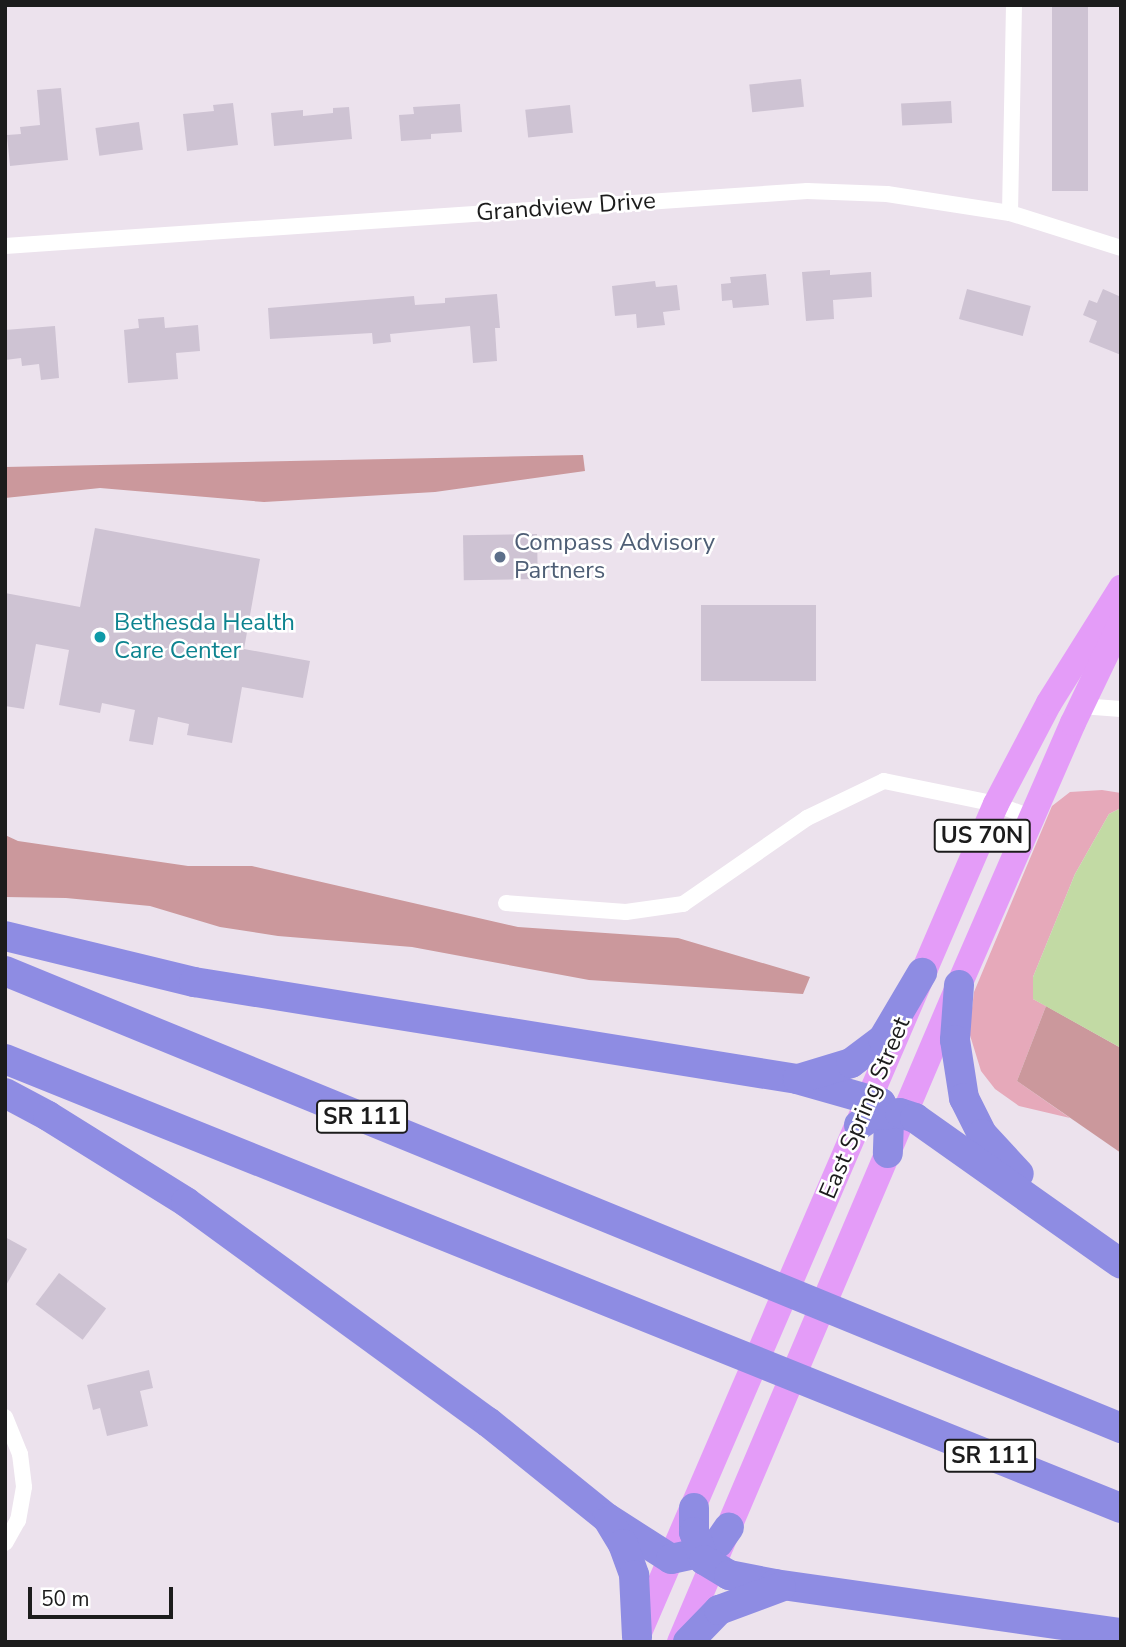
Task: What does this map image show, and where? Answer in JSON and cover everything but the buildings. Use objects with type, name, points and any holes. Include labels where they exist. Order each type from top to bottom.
[{"type":"highway","points":[[5,936],[194,982],[797,1079],[880,1113],[924,1122],[1121,1264]]},
{"type":"highway","name":"SR 111","points":[[5,971],[719,1261],[1054,1403],[1121,1428]]},
{"type":"highway","points":[[797,1079],[851,1063],[883,1039],[922,973]]},
{"type":"highway","points":[[959,985],[956,1059],[971,1116],[997,1152],[1085,1237]]},
{"type":"highway","name":"SR 111","points":[[5,1059],[1121,1508]]},
{"type":"highway","points":[[5,1093],[48,1116],[186,1202],[488,1422],[607,1518],[671,1559],[707,1560]]},
{"type":"highway","points":[[880,1113],[890,1138],[888,1153]]},
{"type":"highway","points":[[694,1508],[694,1532],[707,1560],[729,1575],[785,1586],[1121,1633]]},
{"type":"highway","points":[[607,1518],[623,1544],[634,1575],[636,1639]]},
{"type":"highway","points":[[707,1560],[729,1527]]},
{"type":"highway","points":[[688,1642],[719,1610],[785,1586]]},
{"type":"main road","name":"East Spring Street","points":[[880,1113],[922,973],[996,803],[1049,703],[1121,588]]},
{"type":"main road","name":"East Spring Street","points":[[636,1639],[694,1508],[880,1113],[959,985],[1081,706],[1121,623]]},
{"type":"main road","name":"East Spring Street","points":[[729,1527],[888,1153]]},
{"type":"main road","points":[[680,1642],[707,1560]]},
{"type":"street","points":[[1010,214],[1014,5]]},
{"type":"street","name":"Grandview Drive","points":[[5,246],[807,191],[887,194],[1010,214],[1121,248]]},
{"type":"street","points":[[1081,706],[1121,709]]},
{"type":"street","points":[[506,904],[626,912],[683,904],[807,818],[884,781],[996,803],[1032,818]]},
{"type":"street","points":[[5,1417],[20,1454],[24,1487],[18,1520],[5,1543]]},
{"type":"shaded area","points":[[583,455],[585,471],[435,492],[264,502],[100,488],[5,498],[5,467]]},
{"type":"shaded area","points":[[1102,790],[1121,793],[1121,808],[1109,814],[1075,874],[1033,977],[1033,999],[1046,1006],[1017,1081],[1070,1118],[1019,1106],[995,1089],[981,1071],[969,1032],[974,992],[1052,806],[1070,792]]},
{"type":"shaded area","points":[[1121,808],[1121,1048],[1033,999],[1033,977],[1075,874],[1109,814]]},
{"type":"shaded area","points":[[5,835],[18,841],[188,866],[252,866],[518,927],[678,938],[810,977],[803,994],[589,980],[412,947],[278,936],[220,927],[150,906],[66,898],[5,897]]},
{"type":"shaded area","points":[[1046,1006],[1121,1048],[1121,1153],[1017,1081]]},
{"type":"place","name":"Compass Advisory Partners","points":[[500,557]]},
{"type":"place","name":"Bethesda Health Care Center","points":[[100,637]]}]
